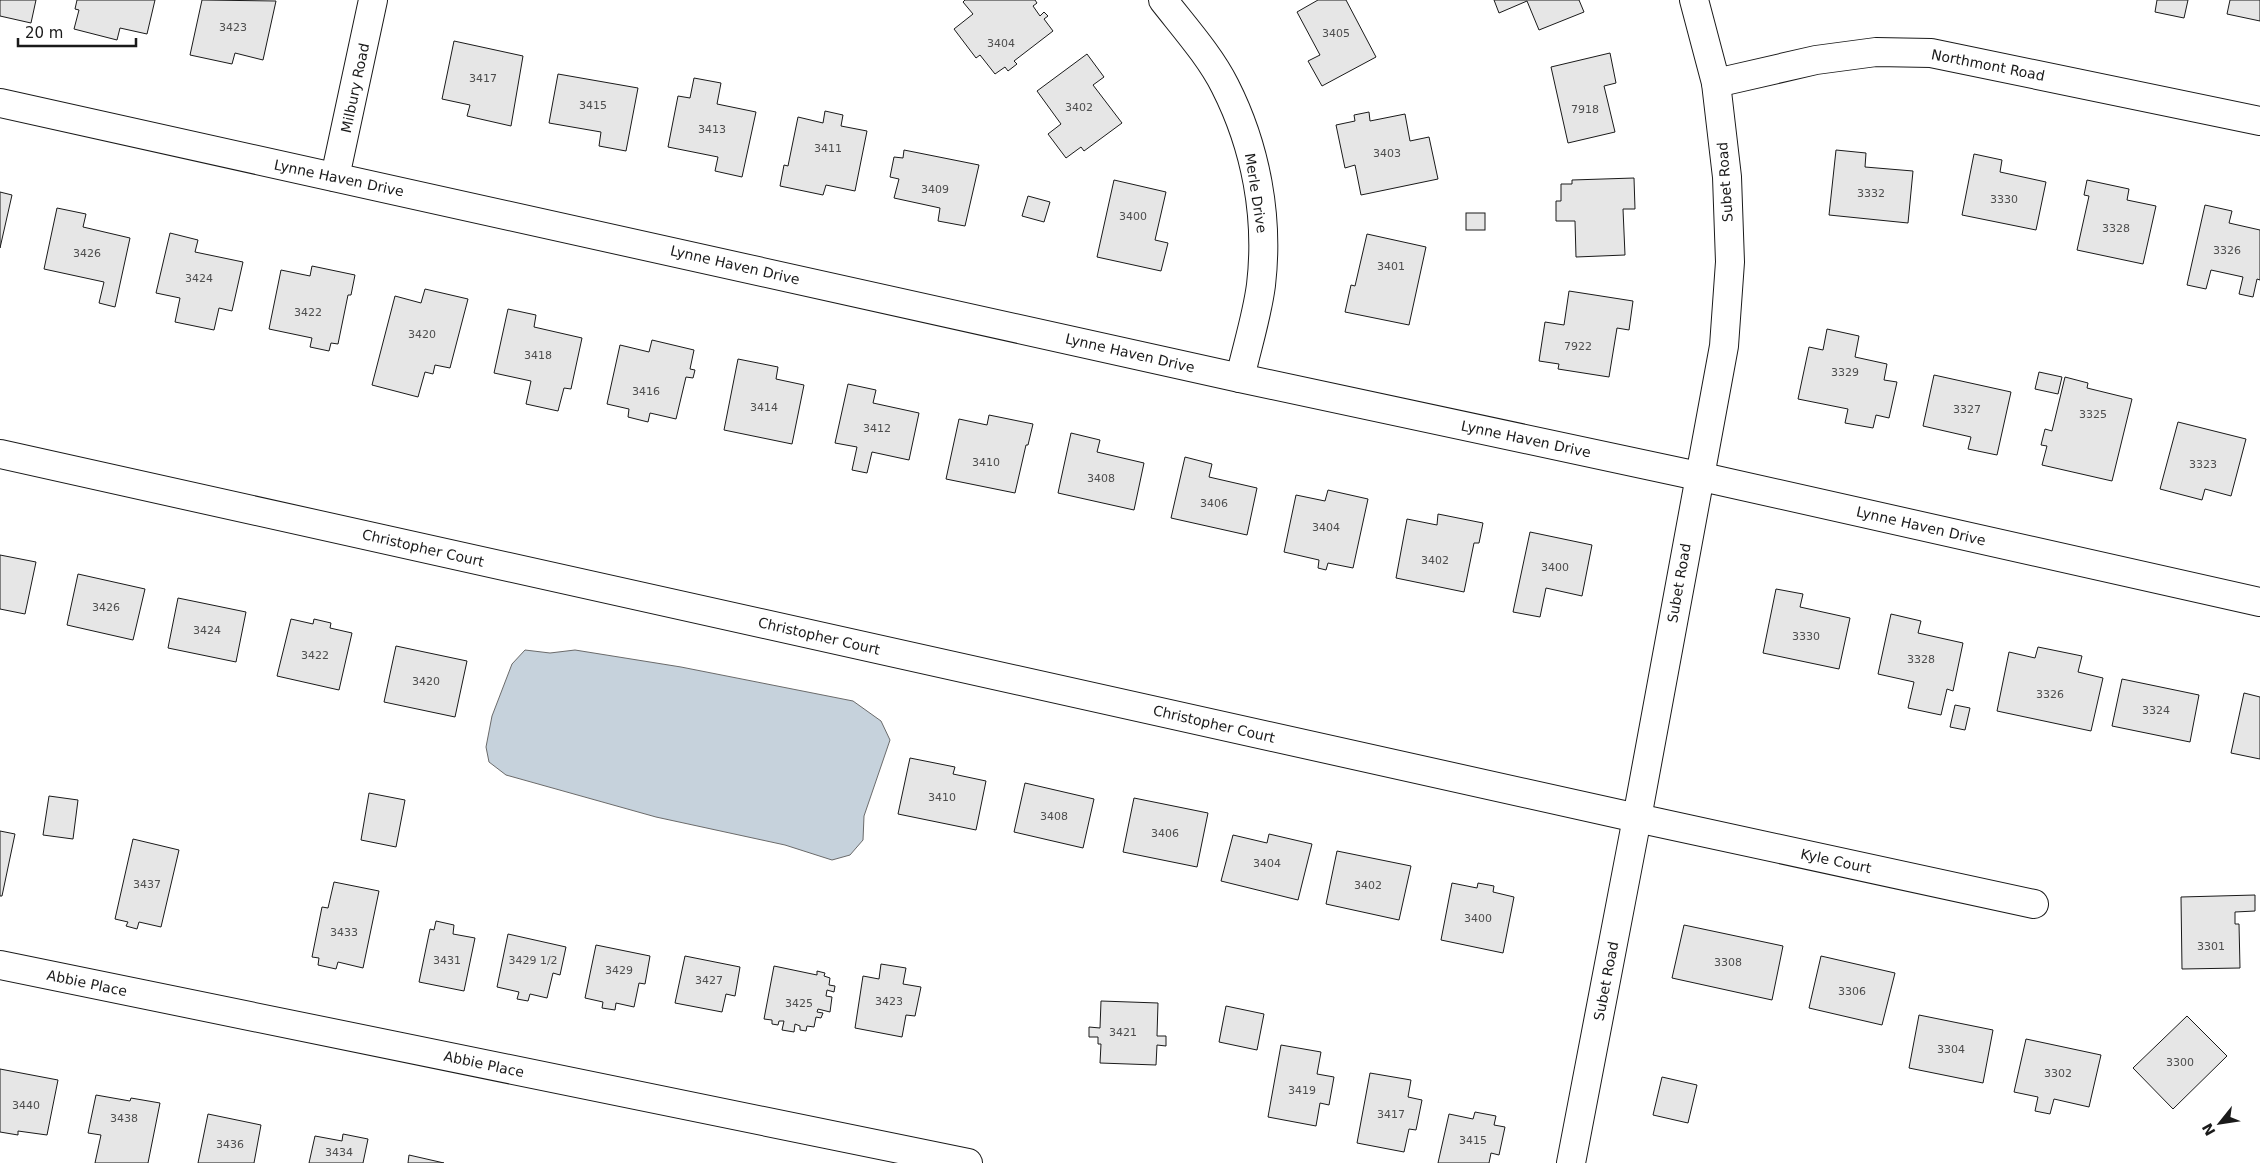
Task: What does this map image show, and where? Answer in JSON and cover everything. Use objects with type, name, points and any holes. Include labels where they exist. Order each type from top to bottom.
[{"type":"street","name":"Milbury Road","points":[[335,177],[373,0]]},
{"type":"street","name":"Merle Drive","points":[[1163,0],[1225,85],[1246,134],[1258,182],[1264,235],[1261,286],[1240,378]]},
{"type":"street","name":"Subet Road","points":[[1571,1163],[1637,818],[1698,476],[1724,346],[1730,262],[1727,178],[1716,83],[1694,0]]},
{"type":"street","name":"Northmont Road","points":[[1716,83],[1816,60],[1876,52],[1931,53],[2260,121]]},
{"type":"street","name":"Lynne Haven Drive","points":[[0,103],[1240,378],[1698,476],[2260,602]]},
{"type":"street","name":"Christopher Court","points":[[0,454],[1637,818]]},
{"type":"street","name":"Kyle Court","points":[[1637,818],[2034,904]]},
{"type":"street","name":"Abbie Place","points":[[0,965],[968,1163]]},
{"type":"shaded area","points":[[525,650],[550,653],[575,650],[681,667],[853,701],[881,721],[890,740],[864,816],[863,840],[850,855],[832,860],[785,845],[656,817],[506,775],[489,762],[486,747],[492,716],[512,664]]},
{"type":"building","points":[[0,0],[36,0],[31,23],[0,16]]},
{"type":"building","points":[[77,0],[155,0],[147,34],[120,28],[117,40],[74,29],[79,10],[75,9]]},
{"type":"building","points":[[202,0],[276,1],[263,60],[235,53],[232,64],[190,55]]},
{"type":"building","points":[[965,0],[1035,0],[1037,3],[1033,6],[1040,16],[1044,12],[1048,16],[1044,19],[1053,31],[1014,61],[1017,64],[1008,71],[1005,67],[995,74],[980,55],[976,58],[954,29],[973,14],[963,2]]},
{"type":"building","points":[[1318,0],[1346,0],[1376,57],[1322,86],[1308,61],[1320,55],[1297,12]]},
{"type":"building","points":[[1494,0],[1579,0],[1584,12],[1539,30],[1527,1],[1499,13]]},
{"type":"building","points":[[2157,0],[2188,0],[2184,18],[2155,12]]},
{"type":"building","points":[[2230,0],[2260,0],[2260,21],[2227,14]]},
{"type":"building","points":[[454,41],[523,56],[511,126],[467,116],[470,105],[442,99]]},
{"type":"building","points":[[1610,53],[1616,83],[1604,86],[1615,132],[1568,143],[1551,67]]},
{"type":"building","points":[[1087,54],[1104,77],[1093,85],[1122,123],[1084,151],[1081,147],[1066,158],[1048,134],[1061,124],[1037,91]]},
{"type":"building","points":[[558,74],[638,88],[626,151],[599,146],[601,132],[549,123]]},
{"type":"building","points":[[694,78],[721,83],[717,104],[756,112],[742,177],[715,171],[718,157],[668,147],[678,96],[690,98]]},
{"type":"building","points":[[825,111],[843,115],[841,126],[867,131],[855,191],[826,185],[823,195],[780,186],[784,165],[788,166],[798,117],[823,123]]},
{"type":"building","points":[[1369,112],[1370,121],[1405,114],[1410,141],[1429,137],[1438,179],[1361,195],[1355,165],[1345,168],[1336,125],[1355,121],[1354,115]]},
{"type":"building","points":[[904,150],[979,165],[965,226],[938,221],[940,208],[894,198],[899,179],[890,177],[894,157],[903,158]]},
{"type":"building","points":[[1836,150],[1866,153],[1865,167],[1913,171],[1908,223],[1829,215]]},
{"type":"building","points":[[1974,154],[2002,160],[2000,172],[2046,182],[2036,230],[1962,215]]},
{"type":"building","points":[[1634,178],[1635,209],[1623,209],[1625,255],[1576,257],[1575,221],[1556,221],[1556,201],[1561,201],[1561,184],[1572,184],[1572,180]]},
{"type":"building","points":[[1114,180],[1166,192],[1155,240],[1168,243],[1161,271],[1097,257]]},
{"type":"building","points":[[2087,180],[2129,189],[2127,200],[2156,206],[2143,264],[2077,250],[2089,196],[2084,195]]},
{"type":"building","points":[[0,192],[12,195],[0,248]]},
{"type":"building","points":[[1028,196],[1050,202],[1044,222],[1022,216]]},
{"type":"building","points":[[2205,205],[2232,211],[2229,223],[2260,230],[2260,280],[2257,279],[2253,297],[2239,294],[2243,277],[2211,270],[2206,289],[2187,285]]},
{"type":"building","points":[[57,208],[86,214],[83,227],[130,238],[115,307],[99,303],[104,282],[44,269]]},
{"type":"building","points":[[1466,213],[1485,213],[1485,230],[1466,230]]},
{"type":"building","points":[[170,233],[198,240],[195,252],[243,262],[232,311],[219,308],[214,330],[175,322],[180,298],[156,293]]},
{"type":"building","points":[[1367,234],[1426,247],[1409,325],[1345,312],[1351,285],[1355,286]]},
{"type":"building","points":[[312,266],[355,275],[351,295],[348,295],[338,344],[331,343],[329,351],[310,347],[312,338],[269,329],[281,270],[310,276]]},
{"type":"building","points":[[425,289],[468,299],[450,368],[435,365],[433,374],[425,372],[418,397],[372,385],[395,296],[421,303]]},
{"type":"building","points":[[1569,291],[1633,301],[1629,330],[1617,328],[1609,377],[1558,369],[1559,364],[1539,361],[1545,322],[1564,325]]},
{"type":"building","points":[[508,309],[536,315],[534,327],[582,338],[571,389],[564,388],[558,411],[526,404],[531,381],[494,373]]},
{"type":"building","points":[[1827,329],[1859,336],[1855,357],[1887,364],[1884,380],[1897,382],[1889,418],[1876,415],[1873,428],[1845,423],[1848,409],[1798,399],[1809,347],[1823,350]]},
{"type":"building","points":[[652,340],[694,350],[690,369],[695,370],[693,378],[686,377],[676,419],[650,413],[648,422],[628,417],[629,409],[607,404],[620,345],[649,352]]},
{"type":"building","points":[[738,359],[778,367],[776,379],[804,385],[792,444],[724,430]]},
{"type":"building","points":[[2039,372],[2062,377],[2058,394],[2035,389]]},
{"type":"building","points":[[1934,375],[2011,392],[1997,455],[1968,449],[1971,437],[1923,426]]},
{"type":"building","points":[[2065,377],[2088,383],[2087,388],[2132,399],[2112,481],[2042,465],[2047,446],[2041,445],[2045,429],[2052,431]]},
{"type":"building","points":[[848,384],[876,390],[873,403],[919,413],[909,460],[872,452],[867,473],[852,470],[857,447],[835,443]]},
{"type":"building","points":[[989,415],[1033,424],[1015,493],[946,479],[959,419],[987,425]]},
{"type":"building","points":[[2178,422],[2246,439],[2231,496],[2205,489],[2202,500],[2160,489]]},
{"type":"building","points":[[1071,433],[1100,440],[1097,452],[1144,463],[1134,510],[1058,493]]},
{"type":"building","points":[[1185,457],[1212,464],[1209,477],[1257,488],[1247,535],[1171,518]]},
{"type":"building","points":[[1328,490],[1368,499],[1353,568],[1328,563],[1326,570],[1318,568],[1319,560],[1284,552],[1296,495],[1325,501]]},
{"type":"building","points":[[1438,514],[1483,523],[1479,543],[1474,543],[1464,592],[1396,578],[1407,519],[1437,525]]},
{"type":"building","points":[[1530,532],[1592,545],[1582,596],[1546,588],[1540,617],[1513,612]]},
{"type":"building","points":[[0,555],[36,562],[25,614],[0,609]]},
{"type":"building","points":[[78,574],[145,589],[133,640],[67,625]]},
{"type":"building","points":[[1776,589],[1803,594],[1800,607],[1850,618],[1839,669],[1763,653]]},
{"type":"building","points":[[178,598],[246,612],[236,662],[168,648]]},
{"type":"building","points":[[1891,614],[1921,621],[1918,633],[1963,643],[1953,691],[1947,689],[1941,715],[1908,708],[1914,682],[1878,674]]},
{"type":"building","points":[[291,619],[313,624],[314,619],[331,623],[330,628],[352,633],[339,690],[277,676]]},
{"type":"building","points":[[396,646],[467,661],[455,717],[384,702]]},
{"type":"building","points":[[2038,647],[2082,656],[2078,672],[2103,678],[2091,731],[1997,711],[2009,652],[2035,658]]},
{"type":"building","points":[[2122,679],[2199,695],[2190,742],[2112,726]]},
{"type":"building","points":[[2244,693],[2260,697],[2260,759],[2231,753]]},
{"type":"building","points":[[1955,705],[1970,708],[1965,730],[1950,727]]},
{"type":"building","points":[[910,758],[955,767],[953,774],[986,781],[976,830],[898,814]]},
{"type":"building","points":[[1025,783],[1094,799],[1083,848],[1014,832]]},
{"type":"building","points":[[369,793],[405,800],[396,847],[361,840]]},
{"type":"building","points":[[49,796],[78,800],[73,839],[43,835]]},
{"type":"building","points":[[1134,798],[1208,813],[1197,867],[1123,852]]},
{"type":"building","points":[[0,831],[15,834],[2,896],[0,896]]},
{"type":"building","points":[[1269,834],[1312,844],[1298,900],[1221,881],[1233,835],[1267,843]]},
{"type":"building","points":[[133,839],[179,850],[161,927],[139,922],[137,929],[126,926],[128,922],[115,919]]},
{"type":"building","points":[[1337,851],[1411,866],[1399,920],[1326,904]]},
{"type":"building","points":[[334,882],[379,891],[363,968],[338,962],[336,969],[318,965],[319,958],[312,957],[322,907],[328,908]]},
{"type":"building","points":[[1452,883],[1477,888],[1478,883],[1494,886],[1493,892],[1514,897],[1503,953],[1441,940]]},
{"type":"building","points":[[2255,895],[2255,911],[2235,912],[2235,924],[2239,924],[2240,968],[2182,969],[2181,897]]},
{"type":"building","points":[[436,921],[454,925],[453,934],[475,938],[464,991],[419,982],[430,929],[434,930]]},
{"type":"building","points":[[1684,925],[1783,946],[1772,1000],[1672,978]]},
{"type":"building","points":[[508,934],[566,947],[560,975],[553,973],[547,998],[530,994],[528,1001],[517,999],[519,992],[497,987]]},
{"type":"building","points":[[596,945],[650,956],[645,984],[639,983],[634,1007],[616,1003],[615,1010],[602,1008],[603,1002],[585,998]]},
{"type":"building","points":[[685,956],[740,967],[735,996],[726,994],[722,1012],[675,1003]]},
{"type":"building","points":[[1821,956],[1895,973],[1882,1025],[1809,1008]]},
{"type":"building","points":[[881,964],[906,968],[903,984],[921,987],[915,1016],[906,1015],[902,1037],[855,1028],[863,976],[879,979]]},
{"type":"building","points":[[774,966],[817,975],[817,971],[825,973],[824,976],[830,978],[829,985],[835,986],[834,992],[827,990],[826,996],[832,997],[830,1012],[818,1009],[817,1012],[823,1013],[821,1018],[816,1017],[814,1027],[807,1026],[806,1031],[800,1030],[800,1026],[795,1024],[794,1032],[782,1030],[784,1021],[779,1021],[778,1025],[772,1024],[772,1020],[764,1019]]},
{"type":"building","points":[[1101,1001],[1158,1003],[1157,1036],[1166,1036],[1166,1046],[1157,1045],[1156,1065],[1100,1063],[1101,1044],[1098,1044],[1098,1037],[1089,1037],[1089,1027],[1100,1028]]},
{"type":"building","points":[[1226,1006],[1264,1014],[1257,1050],[1219,1042]]},
{"type":"building","points":[[1919,1015],[1993,1030],[1983,1083],[1909,1068]]},
{"type":"building","points":[[2187,1016],[2227,1056],[2173,1109],[2133,1068]]},
{"type":"building","points":[[2026,1039],[2101,1055],[2089,1107],[2054,1099],[2050,1114],[2035,1111],[2038,1097],[2014,1092]]},
{"type":"building","points":[[1281,1045],[1321,1052],[1317,1074],[1334,1077],[1329,1105],[1320,1103],[1316,1126],[1268,1117]]},
{"type":"building","points":[[0,1069],[58,1080],[47,1135],[18,1131],[18,1135],[0,1132]]},
{"type":"building","points":[[1370,1073],[1411,1080],[1408,1097],[1422,1100],[1416,1130],[1409,1129],[1404,1152],[1357,1143]]},
{"type":"building","points":[[1662,1077],[1697,1085],[1688,1123],[1653,1115]]},
{"type":"building","points":[[96,1095],[130,1101],[131,1098],[160,1103],[148,1163],[95,1163],[101,1135],[88,1133]]},
{"type":"building","points":[[1475,1112],[1496,1116],[1494,1125],[1505,1127],[1499,1155],[1491,1153],[1489,1163],[1438,1163],[1449,1114],[1473,1119]]},
{"type":"building","points":[[208,1114],[261,1125],[254,1163],[198,1163]]},
{"type":"building","points":[[343,1134],[368,1139],[363,1163],[309,1163],[315,1136],[342,1141]]},
{"type":"building","points":[[409,1155],[444,1163],[408,1163]]}]
